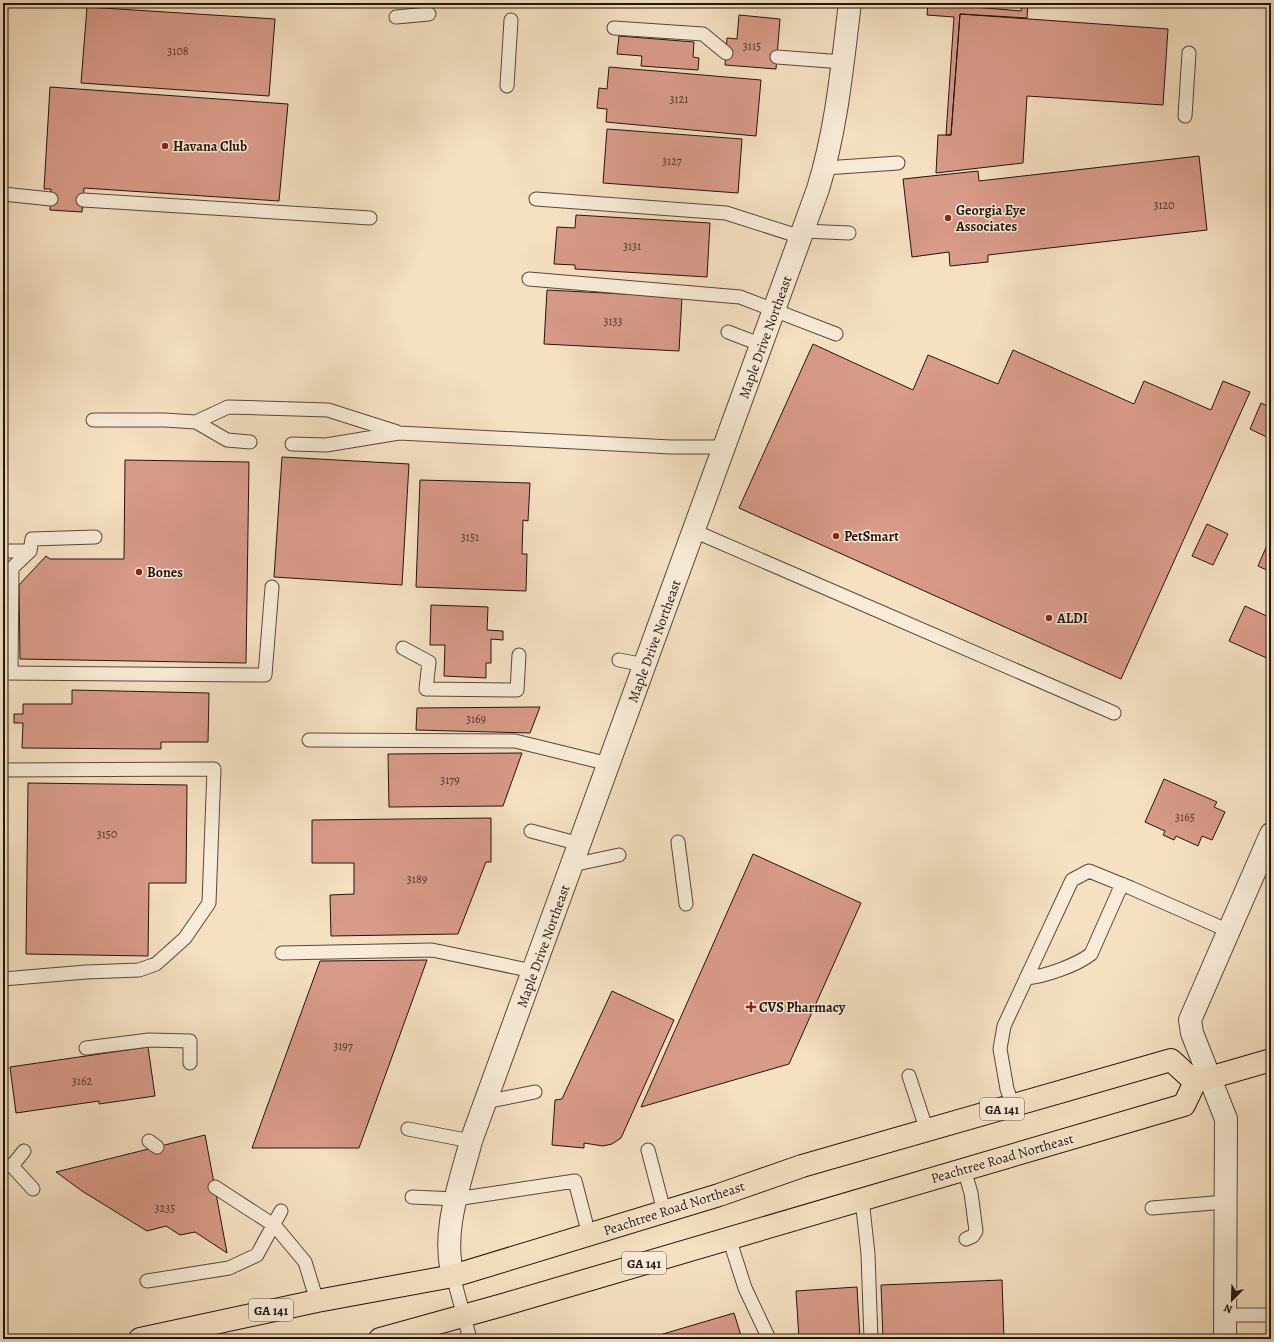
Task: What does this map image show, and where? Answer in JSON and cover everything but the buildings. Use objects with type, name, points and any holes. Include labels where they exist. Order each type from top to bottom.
[{"type":"highway","name":"Peachtree Road Northeast","points":[[140,1339],[316,1300],[453,1276],[719,1195],[802,1166],[1171,1060],[1203,1080],[1184,1105],[464,1316],[380,1339]]},
{"type":"highway","points":[[1203,1080],[1271,1060]]},
{"type":"street","name":"Maple Drive Northeast","points":[[453,1276],[449,1261],[450,1230],[456,1199],[471,1141],[762,345],[824,168],[837,114],[850,3]]},
{"type":"street","points":[[1225,1339],[1226,1119],[1203,1080],[1190,1020],[1271,834]]},
{"type":"lane","points":[[396,17],[429,14]]},
{"type":"lane","points":[[507,86],[511,20]]},
{"type":"lane","points":[[614,28],[703,34],[726,53]]},
{"type":"lane","points":[[1185,116],[1189,53]]},
{"type":"lane","points":[[777,57],[843,62]]},
{"type":"lane","points":[[824,168],[898,163]]},
{"type":"lane","points":[[3,194],[51,199]]},
{"type":"lane","points":[[536,199],[726,214],[802,234],[849,233]]},
{"type":"lane","points":[[83,200],[370,218]]},
{"type":"lane","points":[[529,279],[740,297],[836,334]]},
{"type":"lane","points":[[728,332],[762,345]]},
{"type":"lane","points":[[196,422],[228,407],[328,410],[399,433]]},
{"type":"lane","points":[[93,420],[164,420],[196,422],[227,440],[250,442]]},
{"type":"lane","points":[[292,444],[326,445],[399,433],[671,447],[724,447]]},
{"type":"lane","points":[[694,532],[1114,713]]},
{"type":"lane","points":[[95,537],[32,539],[30,551],[12,568],[7,672],[265,675],[272,587]]},
{"type":"lane","points":[[3,551],[30,551]]},
{"type":"lane","points":[[403,648],[429,662],[426,689],[517,690],[519,655]]},
{"type":"lane","points":[[619,660],[645,665]]},
{"type":"lane","points":[[309,740],[515,741],[609,764]]},
{"type":"lane","points":[[3,770],[214,769],[209,903],[185,938],[156,964],[139,970],[86,972],[3,980]]},
{"type":"lane","points":[[531,831],[580,844]]},
{"type":"lane","points":[[678,842],[686,904]]},
{"type":"lane","points":[[572,865],[619,855]]},
{"type":"lane","points":[[1013,1106],[1007,1088],[1000,1049],[1004,1026],[1072,880],[1089,871],[1229,931]]},
{"type":"lane","points":[[1026,978],[1037,978],[1084,960],[1092,954],[1122,884]]},
{"type":"lane","points":[[282,954],[432,950],[533,971]]},
{"type":"lane","points":[[86,1048],[149,1040],[190,1042],[190,1063]]},
{"type":"lane","points":[[909,1076],[927,1131]]},
{"type":"lane","points":[[485,1102],[535,1092]]},
{"type":"lane","points":[[408,1129],[471,1141]]},
{"type":"lane","points":[[648,1150],[664,1211]]},
{"type":"lane","points":[[24,1151],[7,1166],[33,1189]]},
{"type":"lane","points":[[964,1169],[971,1194],[976,1231],[973,1236],[966,1239]]},
{"type":"lane","points":[[412,1197],[456,1199],[575,1181],[589,1235]]},
{"type":"lane","points":[[215,1187],[275,1226],[305,1262],[316,1300]]},
{"type":"lane","points":[[862,1199],[868,1254],[871,1339]]},
{"type":"lane","points":[[1152,1208],[1226,1202]]},
{"type":"lane","points":[[147,1281],[229,1268],[257,1255],[275,1226],[281,1211]]},
{"type":"lane","points":[[729,1238],[745,1288],[769,1339]]},
{"type":"lane","points":[[453,1276],[470,1339]]},
{"type":"lane","points":[[1225,1315],[1271,1315]]},
{"type":"place","name":"Havana Club","points":[[165,146]]},
{"type":"place","name":"Georgia Eye Associates","points":[[948,218]]},
{"type":"place","name":"PetSmart","points":[[836,536]]},
{"type":"place","name":"Bones","points":[[139,572]]},
{"type":"place","name":"ALDI","points":[[1049,618]]},
{"type":"place","name":"CVS Pharmacy","points":[[751,1007]]}]
